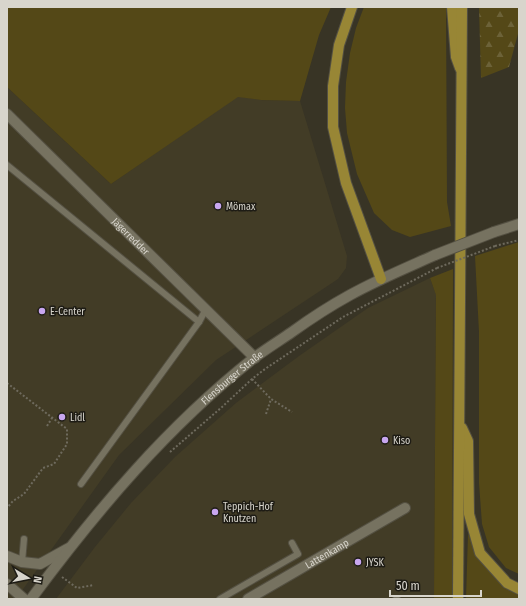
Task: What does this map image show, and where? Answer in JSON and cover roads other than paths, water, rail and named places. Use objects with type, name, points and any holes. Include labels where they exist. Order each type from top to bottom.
[{"type":"main road","points":[[352,7],[339,45],[333,86],[333,127],[346,183],[381,279]]},
{"type":"main road","points":[[452,7],[456,57],[462,76]]},
{"type":"main road","points":[[458,599],[462,7]]},
{"type":"main road","points":[[460,425],[468,441],[469,514],[480,553],[506,583],[519,589]]},
{"type":"street","name":"Jägerredder","points":[[7,114],[255,358]]},
{"type":"street","name":"Flensburger Straße","points":[[31,599],[96,515],[159,444],[184,419],[255,358],[305,323],[349,295],[435,255],[519,224]]},
{"type":"street","name":"Lattenkamp","points":[[248,599],[405,508]]},
{"type":"street","name":"Flensburger Straße","points":[[7,556],[22,562],[40,564],[69,548]]},
{"type":"street","points":[[7,584],[24,599]]},
{"type":"lane","points":[[7,165],[198,322]]},
{"type":"lane","points":[[81,484],[206,309]]},
{"type":"lane","points":[[22,562],[24,539]]},
{"type":"lane","points":[[220,599],[298,554],[292,543]]},
{"type":"place","name":"Mömax","points":[[218,206]]},
{"type":"place","name":"E-Center","points":[[42,311]]},
{"type":"place","name":"Lidl","points":[[62,417]]},
{"type":"place","name":"Kiso","points":[[385,440]]},
{"type":"place","name":"Teppich-Hof Knutzen","points":[[215,512]]},
{"type":"place","name":"JYSK","points":[[358,562]]}]
